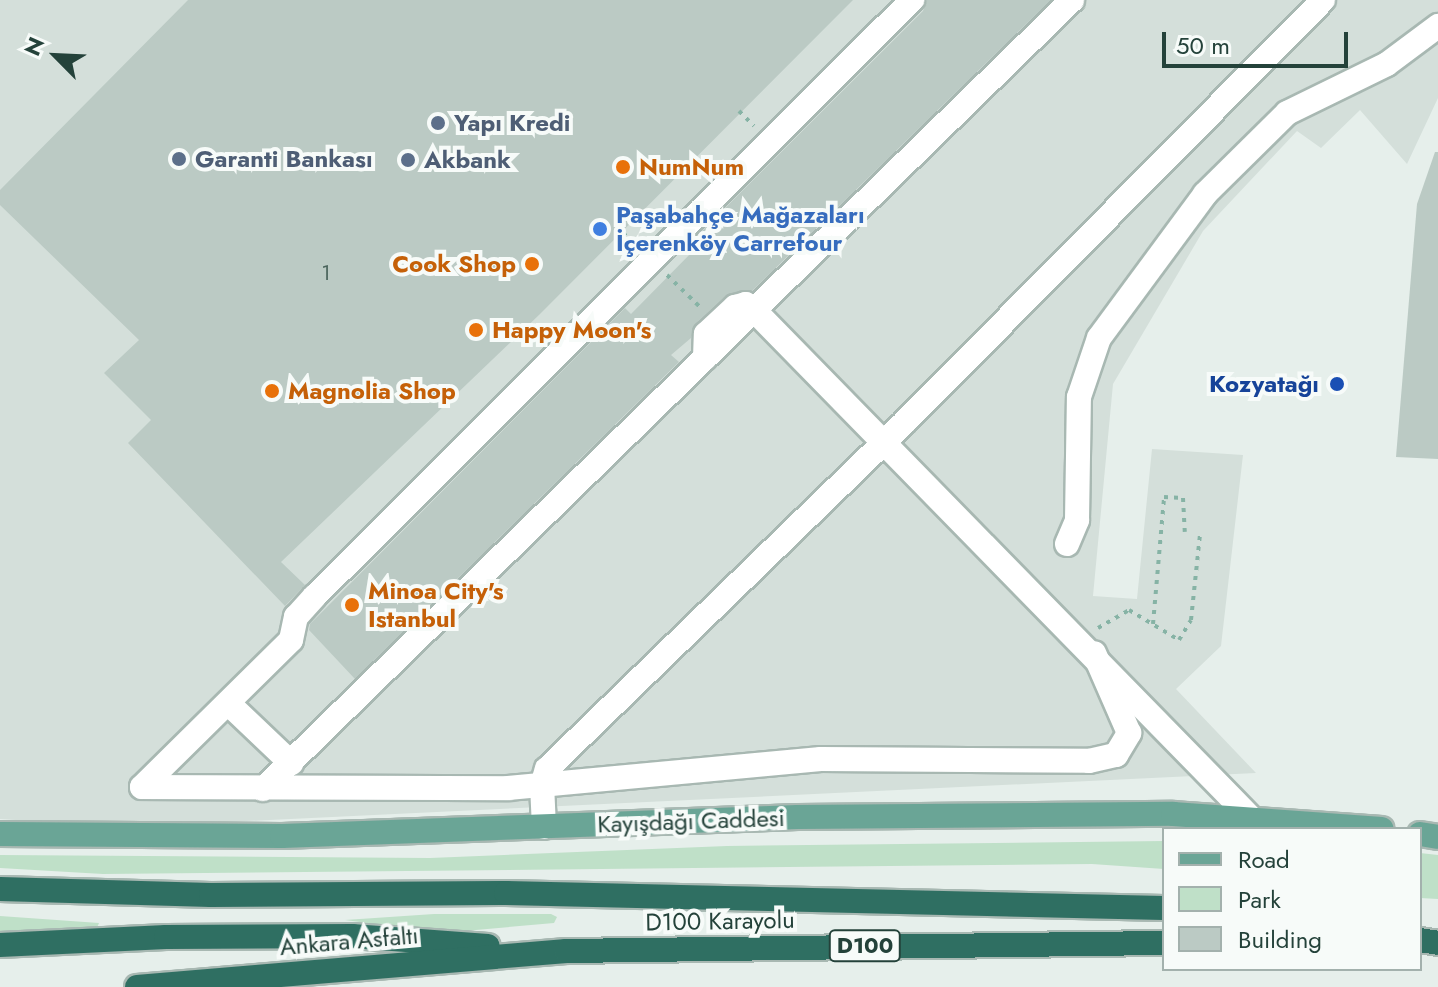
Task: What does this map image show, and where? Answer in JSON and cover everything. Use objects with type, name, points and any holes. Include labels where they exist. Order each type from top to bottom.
[{"type":"highway","points":[[0,889],[211,895],[506,893],[1162,908]]},
{"type":"highway","points":[[0,945],[166,937],[352,936],[566,951]]},
{"type":"highway","name":"D100 Karayolu","points":[[566,951],[1162,943]]},
{"type":"highway","name":"Ankara Asfaltı","points":[[137,987],[566,951]]},
{"type":"main road","name":"Kayışdağı Caddesi","points":[[0,834],[282,836],[914,815],[1250,817],[1359,827]]},
{"type":"street","points":[[912,0],[315,596],[296,617],[291,640],[142,787],[263,789],[542,785],[821,759],[1089,761],[1116,755],[1129,733],[1127,719],[1094,653]]},
{"type":"street","points":[[263,789],[1072,0]]},
{"type":"street","points":[[544,827],[542,785],[547,769],[1323,0]]},
{"type":"street","points":[[1067,544],[1077,520],[1079,397],[1099,338],[1205,194],[1287,113],[1387,64],[1438,26]]},
{"type":"street","points":[[705,358],[702,345],[717,323],[735,307],[746,304],[754,310],[1094,653],[1250,817]]},
{"type":"street","points":[[229,704],[291,763]]},
{"type":"path","points":[[651,260],[717,323]]},
{"type":"path","points":[[1153,624],[1164,497],[1183,498],[1185,532]]},
{"type":"path","points":[[1098,628],[1129,610],[1179,640],[1191,620],[1200,534]]},
{"type":"shaded area","points":[[0,0],[1438,0],[1438,98],[1407,164],[1360,110],[1321,148],[1297,131],[1203,231],[1113,384],[1093,596],[1137,599],[1152,449],[1243,455],[1221,646],[1176,689],[1256,773],[122,827],[0,819]]},
{"type":"green space","points":[[1162,841],[1162,869],[1092,864],[103,874],[0,868],[0,855],[430,858],[727,846]]},
{"type":"green space","points":[[1422,853],[1438,855],[1438,899],[1422,898]]},
{"type":"green space","points":[[434,914],[551,914],[557,917],[554,923],[442,933],[345,920]]},
{"type":"green space","points":[[0,916],[99,923],[96,930],[0,932]]},
{"type":"building","points":[[188,0],[853,0],[540,314],[281,562],[305,585],[285,606],[128,443],[151,420],[104,373],[139,340],[0,205],[0,190]]},
{"type":"building","points":[[927,0],[1051,0],[752,291],[725,296],[696,323],[691,338],[671,355],[679,362],[355,679],[309,630],[310,624],[625,308],[631,314],[696,248],[690,243],[923,11]]},
{"type":"building","points":[[1435,152],[1438,152],[1438,459],[1396,457],[1417,204]]},
{"type":"place","name":"Yapı Kredi","points":[[438,123]]},
{"type":"place","name":"Garanti Bankası","points":[[179,159]]},
{"type":"place","name":"Akbank","points":[[408,160]]},
{"type":"place","name":"NumNum","points":[[623,167]]},
{"type":"place","name":"Paşabahçe Mağazaları İçerenköy Carrefour","points":[[600,229]]},
{"type":"place","name":"Cook Shop","points":[[532,264]]},
{"type":"place","name":"Happy Moon's","points":[[476,330]]},
{"type":"place","name":"Kozyatağı","points":[[1337,384]]},
{"type":"place","name":"Magnolia Shop","points":[[272,391]]},
{"type":"place","name":"Minoa City's Istanbul","points":[[352,605]]}]
